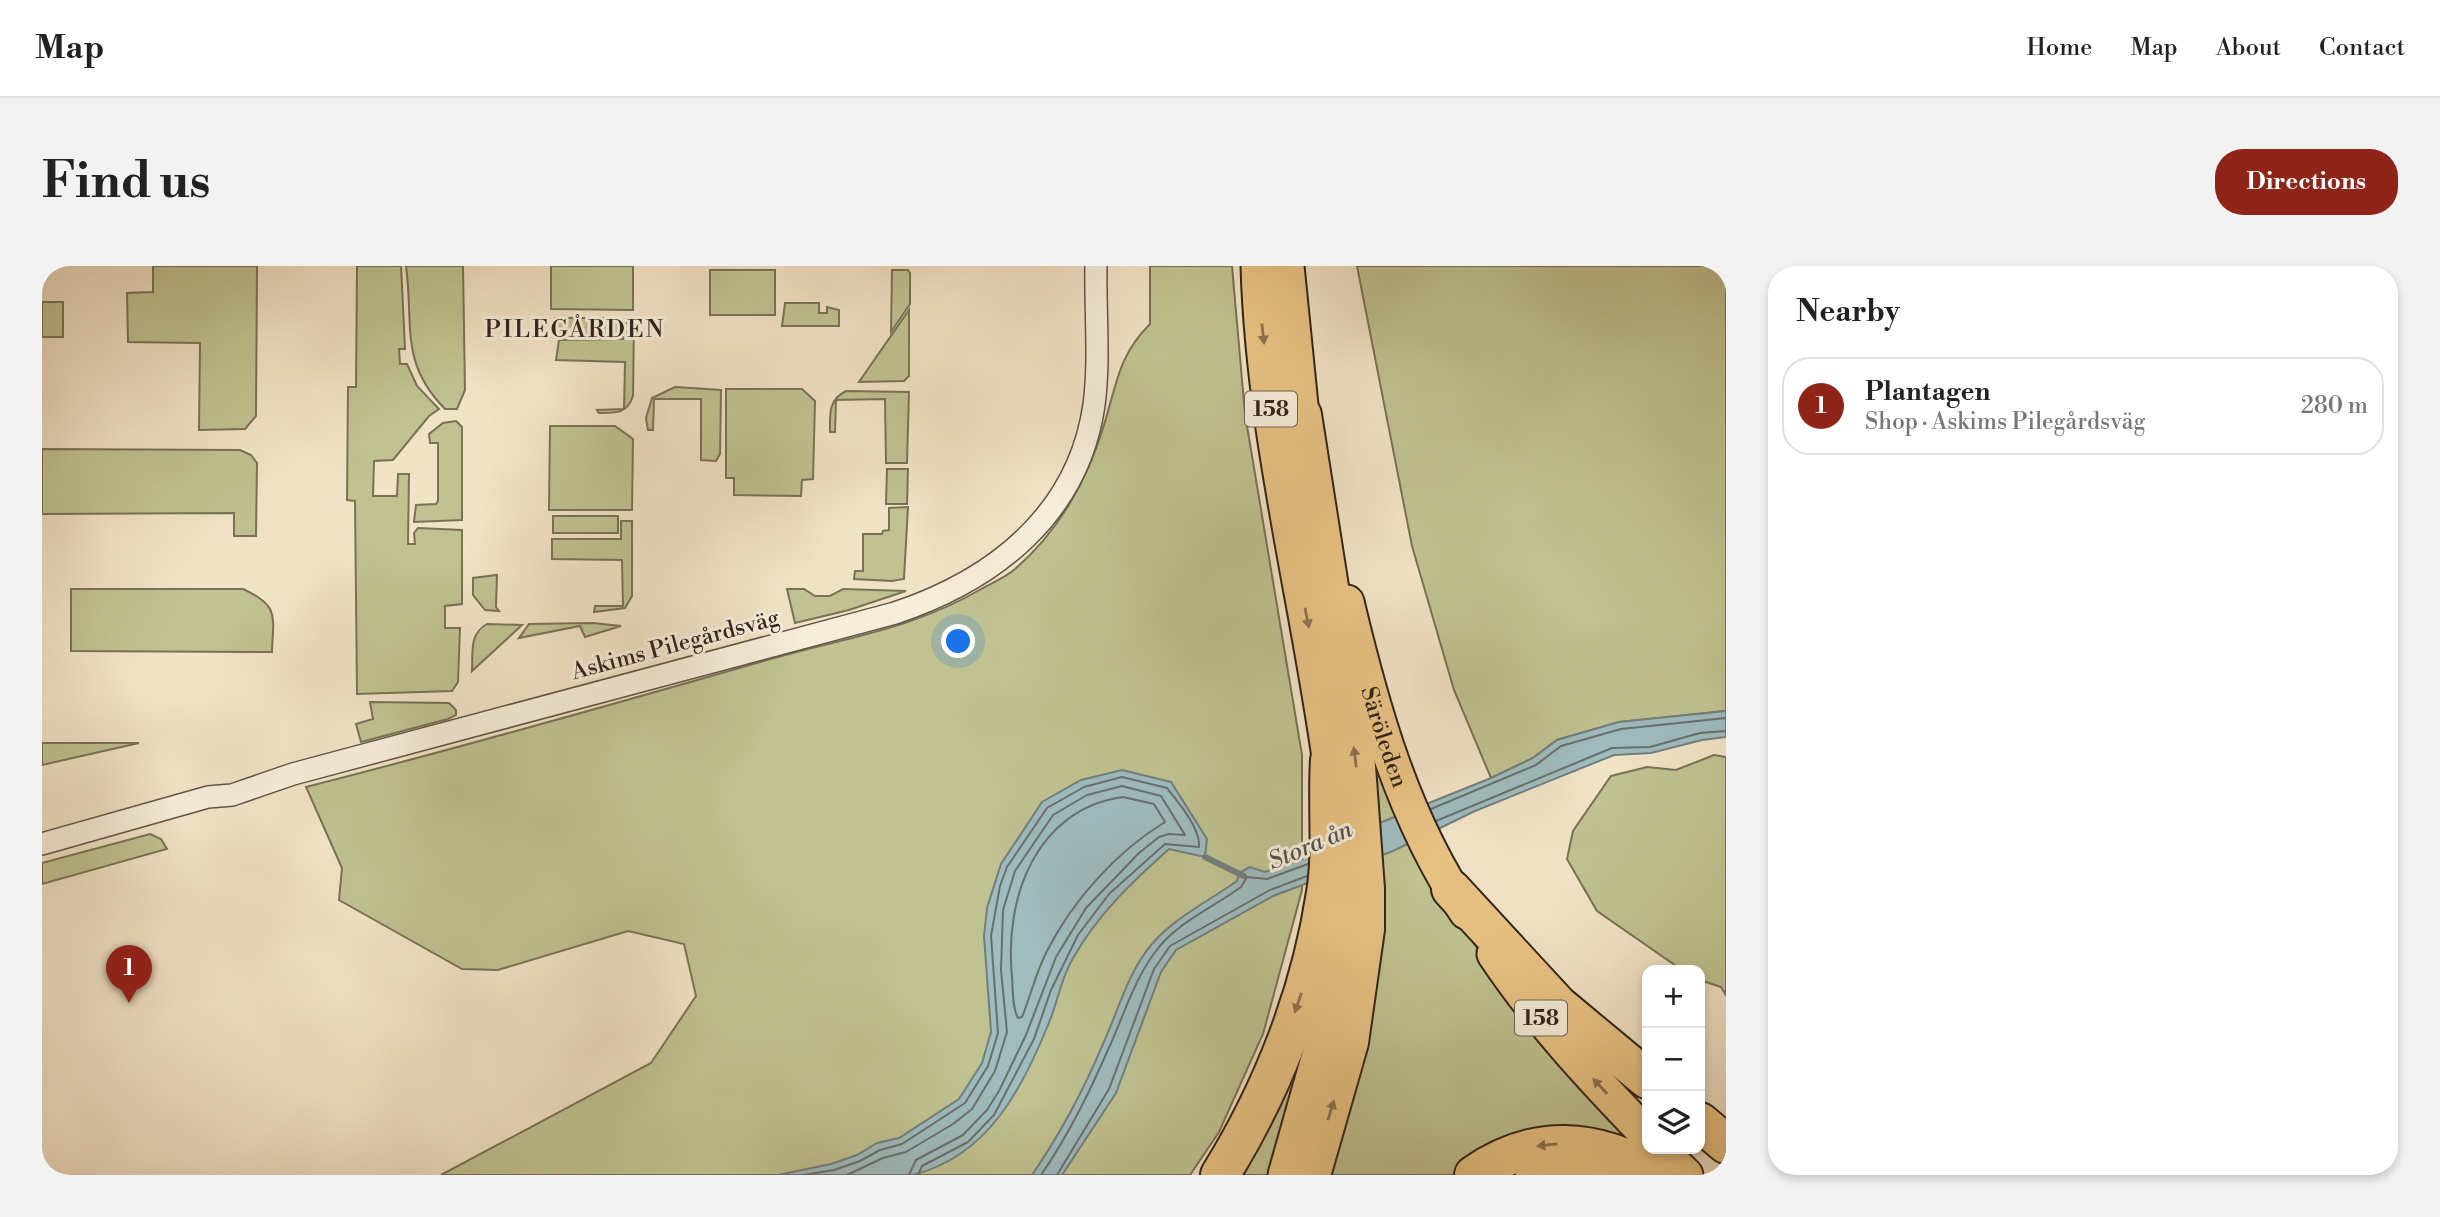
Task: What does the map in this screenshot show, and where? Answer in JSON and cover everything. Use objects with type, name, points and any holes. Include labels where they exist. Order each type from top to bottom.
[{"type":"highway","points":[[1220,1175],[1254,1116],[1280,1058],[1310,966],[1344,890],[1343,826],[1355,753],[1302,415]]},
{"type":"highway","points":[[1330,760],[1343,826]]},
{"type":"highway","points":[[1451,889],[1558,1005],[1642,1075]]},
{"type":"highway","points":[[1311,1175],[1349,1042],[1364,929],[1344,890]]},
{"type":"highway","points":[[1705,1126],[1726,1144]]},
{"type":"highway","points":[[1474,1175],[1493,1162],[1525,1147],[1567,1143],[1605,1152],[1641,1165],[1658,1175]]},
{"type":"highway","points":[[1535,1175],[1564,1169],[1600,1175]]},
{"type":"main road","name":"158","points":[[1258,266],[1270,405],[1330,760]]},
{"type":"main road","name":"Säröleden","points":[[1287,266],[1302,415],[1361,661],[1390,758],[1423,842],[1520,993],[1595,1081],[1642,1130]]},
{"type":"main road","points":[[1286,1175],[1328,1023],[1344,890]]},
{"type":"main road","points":[[1665,1154],[1686,1175]]},
{"type":"street","name":"Askims Pilegårdsväg","points":[[42,844],[208,797],[232,795],[319,767],[895,613],[964,586],[1021,545],[1063,490],[1078,461],[1088,430],[1096,388],[1096,266]]},
{"type":"green space","points":[[153,266],[257,266],[256,416],[245,429],[199,430],[200,343],[128,342],[127,293],[153,292]]},
{"type":"green space","points":[[357,266],[401,266],[405,349],[399,349],[400,364],[407,364],[417,386],[439,409],[429,416],[393,460],[374,461],[373,496],[397,496],[398,474],[409,474],[408,544],[415,544],[414,533],[418,528],[462,530],[462,604],[445,606],[445,628],[460,628],[458,682],[452,691],[357,694],[355,501],[347,500],[348,387],[356,387]]},
{"type":"green space","points":[[406,266],[463,266],[465,390],[457,409],[445,409],[430,392],[415,359],[411,342]]},
{"type":"green space","points":[[551,266],[633,266],[633,310],[551,309]]},
{"type":"green space","points":[[1150,266],[1232,266],[1245,414],[1302,755],[1302,890],[1263,1034],[1219,1132],[1190,1175],[441,1175],[651,1063],[696,996],[684,944],[628,931],[498,970],[462,969],[339,900],[342,868],[306,787],[881,630],[958,602],[1004,577],[1045,539],[1069,504],[1089,467],[1124,360],[1150,324]]},
{"type":"green space","points":[[1357,266],[1726,266],[1726,711],[1619,722],[1557,740],[1533,758],[1491,778],[1454,690],[1412,546]]},
{"type":"green space","points":[[710,270],[775,270],[775,315],[710,315]]},
{"type":"green space","points":[[892,270],[908,270],[910,273],[910,304],[891,332]]},
{"type":"green space","points":[[42,302],[63,302],[63,337],[42,337]]},
{"type":"green space","points":[[785,303],[819,303],[819,313],[827,313],[827,307],[839,310],[839,326],[782,326]]},
{"type":"green space","points":[[909,310],[909,376],[904,381],[859,382]]},
{"type":"green space","points":[[555,318],[619,318],[618,335],[555,334]]},
{"type":"green space","points":[[624,323],[634,323],[633,396],[628,406],[624,409],[625,362],[556,360],[559,340],[623,339]]},
{"type":"green space","points":[[675,387],[721,390],[720,454],[716,461],[701,460],[701,399],[654,399],[653,430],[648,430],[646,418],[652,398]]},
{"type":"green space","points":[[726,389],[802,389],[815,401],[813,479],[802,480],[801,496],[734,495],[734,478],[726,478]]},
{"type":"green space","points":[[846,391],[909,392],[907,463],[886,463],[885,399],[836,400],[835,432],[830,432],[833,403],[840,395]]},
{"type":"green space","points":[[624,409],[616,412],[599,413],[597,410]]},
{"type":"green space","points":[[456,421],[462,427],[462,520],[414,522],[416,505],[436,504],[438,501],[438,443],[430,443],[429,434],[443,423]]},
{"type":"green space","points":[[550,426],[615,426],[633,439],[632,510],[549,510]]},
{"type":"green space","points":[[42,449],[240,450],[251,455],[257,463],[256,536],[234,536],[234,513],[42,514]]},
{"type":"green space","points":[[887,469],[908,469],[907,504],[886,504]]},
{"type":"green space","points":[[908,507],[904,579],[854,579],[855,571],[863,571],[863,534],[882,534],[883,531],[889,530],[889,508]]},
{"type":"green space","points":[[553,516],[618,516],[618,533],[553,533]]},
{"type":"green space","points":[[621,521],[632,521],[632,596],[625,608],[594,612],[595,606],[623,606],[622,560],[552,559],[552,539],[621,539]]},
{"type":"green space","points":[[497,575],[496,607],[499,611],[485,610],[473,595],[473,578]]},
{"type":"green space","points":[[71,589],[243,589],[263,601],[272,613],[272,652],[71,651]]},
{"type":"green space","points":[[787,589],[804,589],[815,596],[830,596],[843,589],[906,591],[849,610],[795,623]]},
{"type":"green space","points":[[593,623],[621,626],[585,637],[580,626],[519,638],[529,624]]},
{"type":"green space","points":[[487,624],[522,625],[472,671],[475,638]]},
{"type":"green space","points":[[370,702],[449,703],[456,710],[456,715],[361,742],[356,724],[373,719]]},
{"type":"green space","points":[[1362,722],[1418,863],[1495,974],[1642,1146],[1642,1150],[1456,1175],[1321,1175]]},
{"type":"green space","points":[[42,743],[139,743],[42,765]]},
{"type":"green space","points":[[1714,755],[1726,757],[1726,995],[1721,987],[1705,982],[1705,965],[1675,965],[1597,911],[1567,859],[1573,831],[1611,776],[1647,767],[1676,770]]},
{"type":"green space","points":[[150,834],[161,839],[167,849],[42,884],[42,863]]},
{"type":"green space","points":[[1317,998],[1270,1175],[1233,1175]]},
{"type":"water","points":[[1726,711],[1726,737],[1651,753],[1614,755],[1475,811],[1393,851],[1273,896],[1176,950],[1161,972],[1116,1093],[1062,1175],[1032,1175],[1079,1095],[1130,979],[1144,955],[1161,934],[1237,881],[1239,873],[1250,867],[1265,872],[1302,859],[1372,826],[1491,778],[1533,758],[1557,740],[1619,722]]},
{"type":"water","points":[[1122,770],[1171,782],[1207,839],[1205,857],[1169,849],[1128,887],[1092,928],[1068,967],[1053,1012],[1028,1070],[999,1116],[982,1136],[962,1153],[939,1166],[912,1175],[778,1175],[831,1164],[857,1155],[877,1143],[899,1138],[959,1099],[982,1063],[991,1032],[984,936],[987,908],[1001,864],[1042,802],[1081,780]]},
{"type":"waterway","points":[[1205,857],[1244,876]]},
{"type":"place","name":"Plantagen","points":[[129,1003]]},
{"type":"district","name":"PILEGÅRDEN","points":[[575,329]]},
{"type":"water label","name":"Stora ån","points":[[1310,845]]}]
